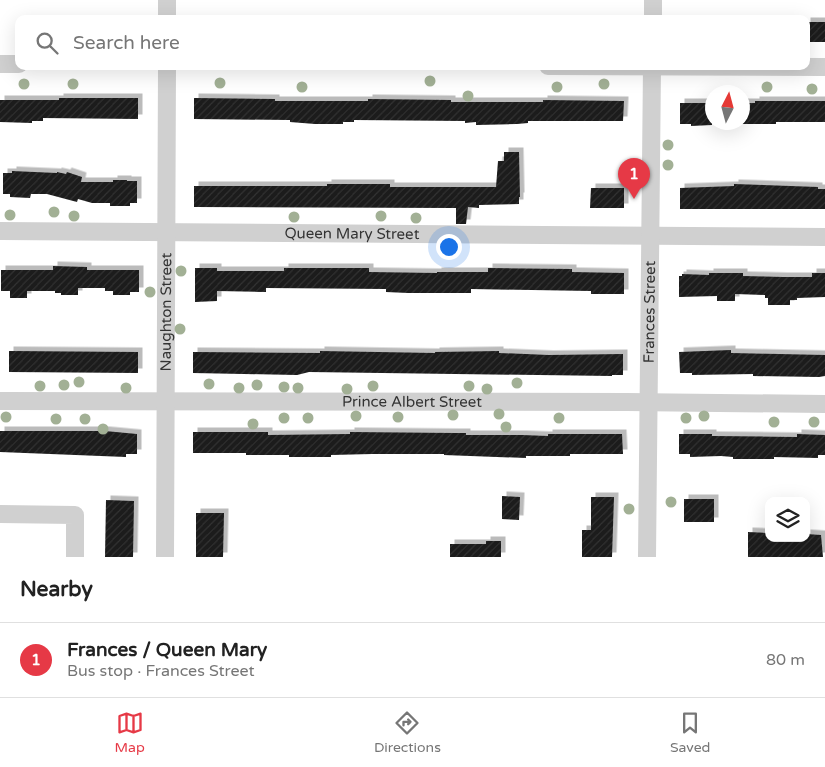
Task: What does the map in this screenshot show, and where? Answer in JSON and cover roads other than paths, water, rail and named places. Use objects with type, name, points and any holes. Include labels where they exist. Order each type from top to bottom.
[{"type":"street","points":[[167,0],[167,15]]},
{"type":"street","points":[[653,0],[653,15]]},
{"type":"street","points":[[0,64],[15,64]]},
{"type":"street","points":[[810,67],[825,67]]},
{"type":"street","name":"Naughton Street","points":[[165,557],[167,70]]},
{"type":"street","name":"Frances Street","points":[[647,557],[652,235],[652,70]]},
{"type":"street","name":"Queen Mary Street","points":[[0,231],[825,237]]},
{"type":"street","name":"Prince Albert Street","points":[[0,401],[825,404]]},
{"type":"street","points":[[0,514],[75,515],[75,557]]},
{"type":"place","name":"Frances / Queen Mary","points":[[634,199]]}]
